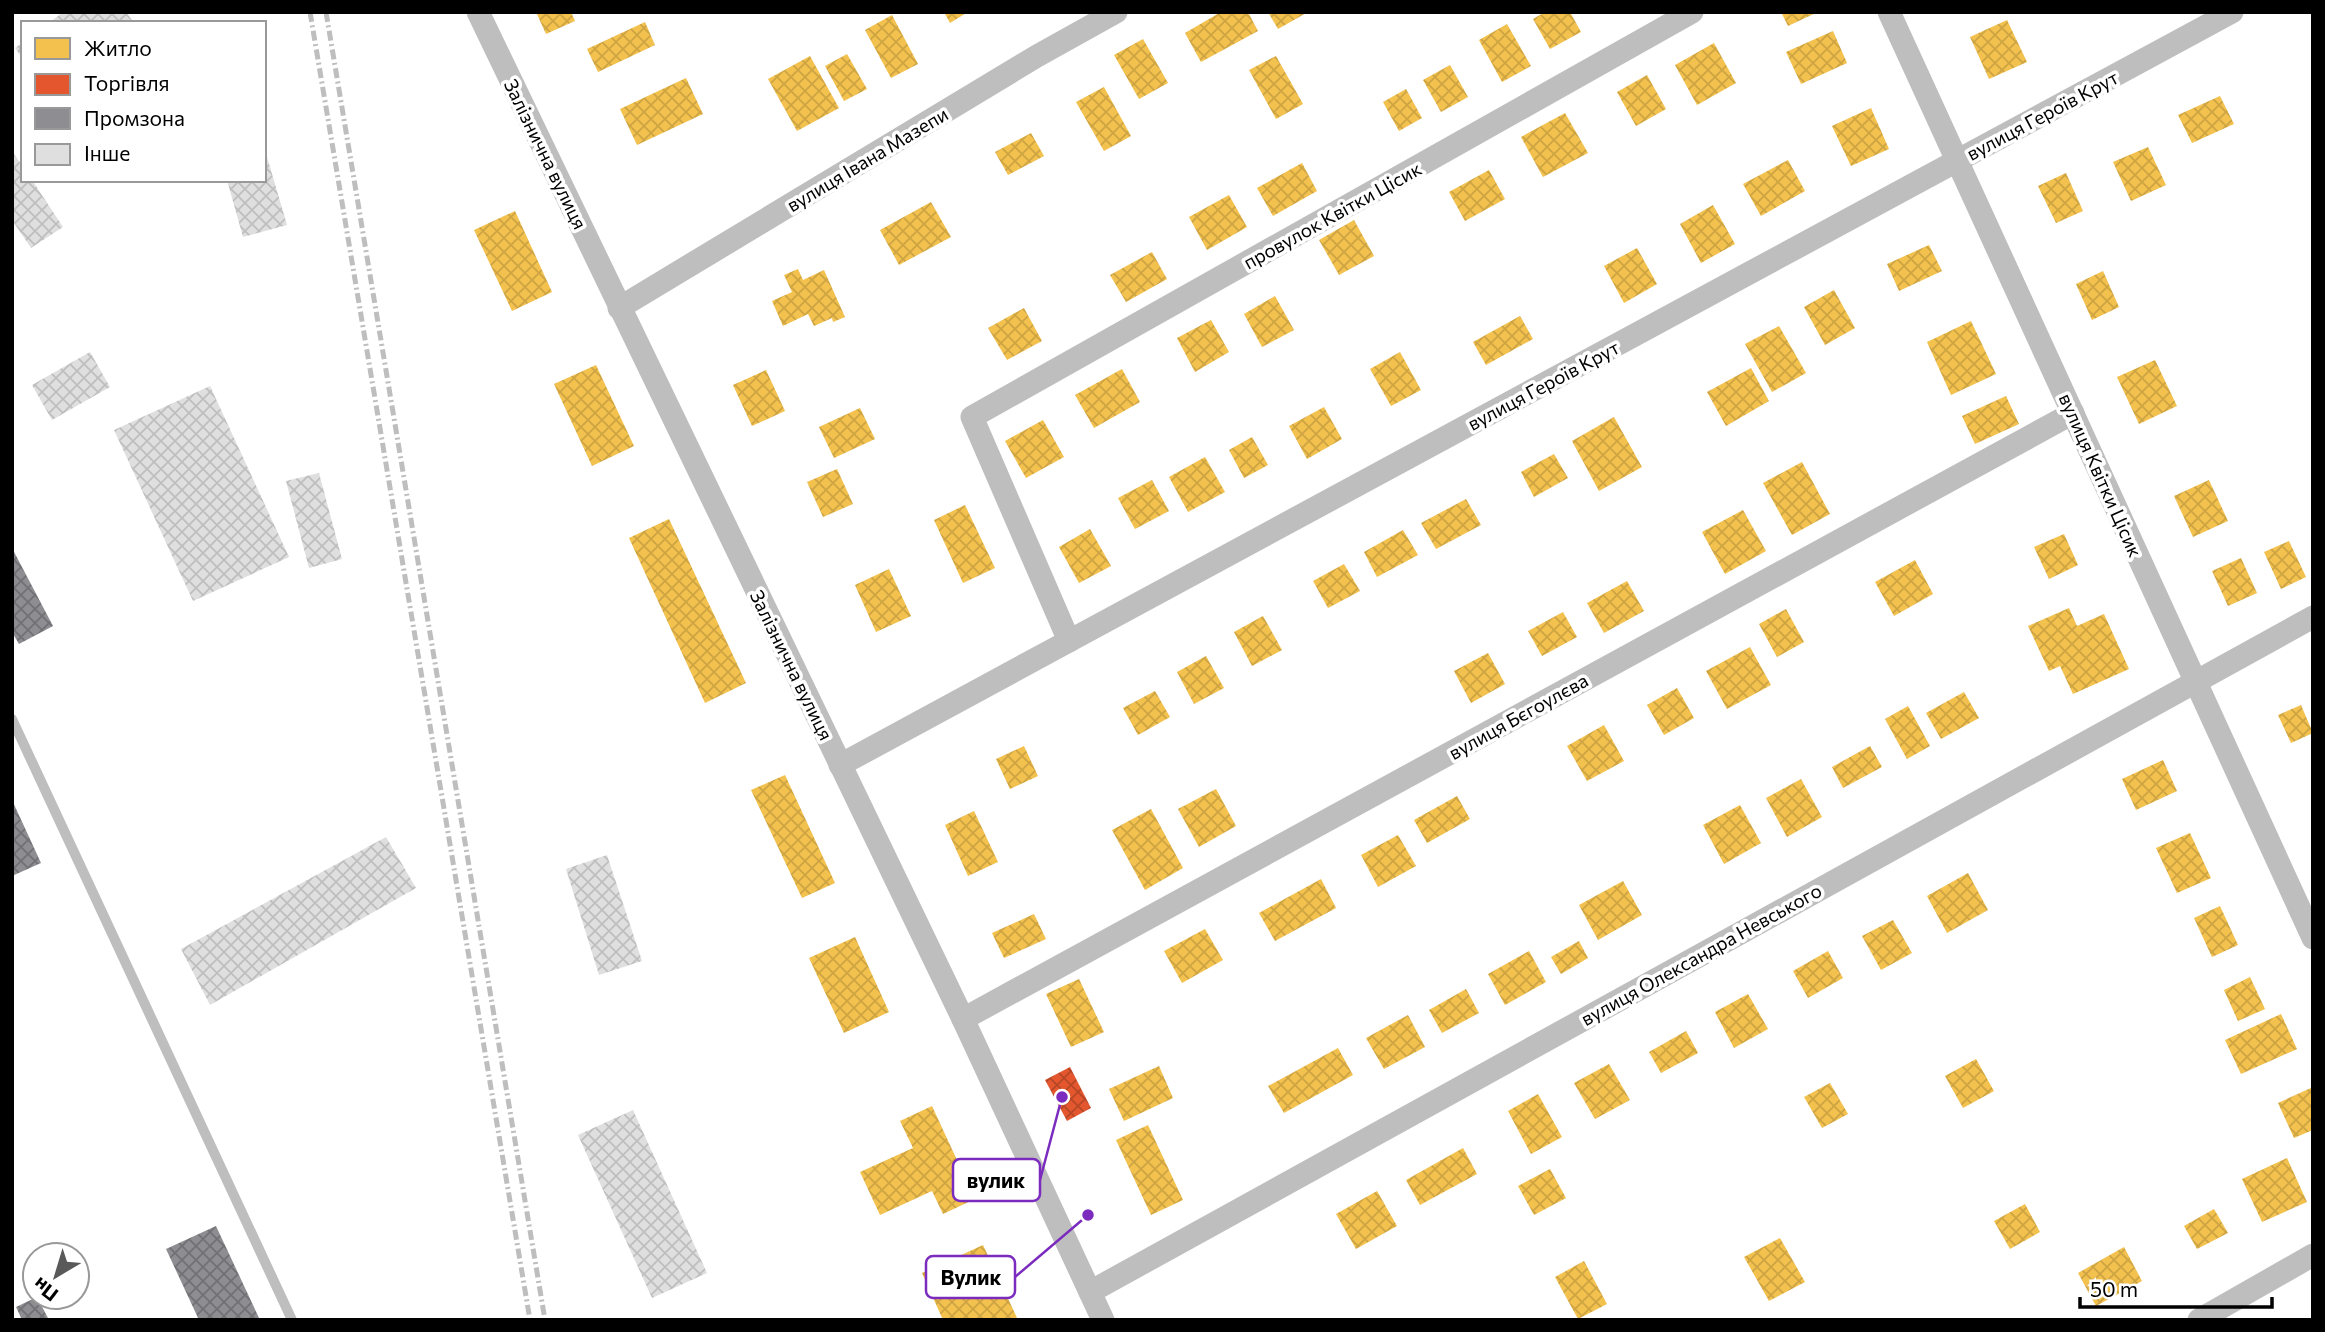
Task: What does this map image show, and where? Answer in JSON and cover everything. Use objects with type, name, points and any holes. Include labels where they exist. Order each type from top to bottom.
[{"type":"street","name":"Залізнична вулиця","points":[[478,12],[963,1019],[1102,1320]]},
{"type":"street","name":"вулиця Івана Мазепи","points":[[619,308],[1037,56],[1116,12]]},
{"type":"street","name":"провулок Квітки Цісик","points":[[1069,641],[972,417],[1692,12]]},
{"type":"street","name":"вулиця Квітки Цісик","points":[[1889,12],[2313,938]]},
{"type":"street","name":"вулиця Героїв Крут","points":[[840,765],[2232,12]]},
{"type":"street","name":"вулиця Бєгоулєва","points":[[963,1019],[2073,412]]},
{"type":"street","name":"вулиця Олександра Невського","points":[[1090,1292],[2313,617]]},
{"type":"street","points":[[2199,1320],[2313,1255]]},
{"type":"lane","points":[[12,719],[292,1320]]},
{"type":"building: Житло","points":[[536,12],[571,12],[575,21],[546,34]]},
{"type":"building: Житло","points":[[944,12],[968,12],[950,23]]},
{"type":"building: Житло","points":[[1221,12],[1248,12],[1258,31],[1201,62],[1185,33]]},
{"type":"building: Житло","points":[[1268,12],[1308,12],[1278,29]]},
{"type":"building: Житло","points":[[1545,12],[1570,12],[1581,32],[1550,49],[1533,19]]},
{"type":"building: Житло","points":[[1781,12],[1818,12],[1788,26]]},
{"type":"building: Житло","points":[[892,15],[918,64],[891,78],[865,30]]},
{"type":"building: Житло","points":[[2007,20],[2027,62],[1989,79],[1970,37]]},
{"type":"building: Житло","points":[[645,22],[655,45],[598,72],[587,49]]},
{"type":"building: Житло","points":[[1507,24],[1531,66],[1502,82],[1479,40]]},
{"type":"building: Житло","points":[[1833,31],[1847,63],[1801,84],[1786,52]]},
{"type":"building: Житло","points":[[1143,39],[1168,83],[1139,99],[1114,55]]},
{"type":"building: Житло","points":[[1714,43],[1736,83],[1697,105],[1675,65]]},
{"type":"building: Житло","points":[[847,54],[867,89],[844,101],[825,66]]},
{"type":"building: Житло","points":[[810,56],[839,108],[797,131],[768,79]]},
{"type":"building: Житло","points":[[1276,56],[1303,104],[1276,119],[1249,70]]},
{"type":"building: Житло","points":[[1450,65],[1468,97],[1441,112],[1423,80]]},
{"type":"building: Житло","points":[[1647,75],[1666,109],[1636,126],[1617,92]]},
{"type":"building: Житло","points":[[686,78],[703,114],[637,145],[620,109]]},
{"type":"building: Житло","points":[[1104,87],[1131,136],[1104,151],[1076,102]]},
{"type":"building: Житло","points":[[1406,89],[1422,118],[1399,131],[1383,102]]},
{"type":"building: Житло","points":[[2220,96],[2234,124],[2192,143],[2178,115]]},
{"type":"building: Житло","points":[[1871,108],[1889,149],[1851,166],[1832,126]]},
{"type":"building: Житло","points":[[1565,113],[1588,153],[1543,177],[1521,137]]},
{"type":"building: Житло","points":[[1031,133],[1044,156],[1008,175],[995,152]]},
{"type":"building: Житло","points":[[2148,147],[2166,185],[2131,201],[2113,162]]},
{"type":"building: Житло","points":[[1788,160],[1805,191],[1761,216],[1743,184]]},
{"type":"building: Житло","points":[[1302,163],[1317,191],[1273,216],[1257,188]]},
{"type":"building: Житло","points":[[1489,170],[1505,199],[1465,221],[1449,192]]},
{"type":"building: Житло","points":[[2066,173],[2083,211],[2056,223],[2038,186]]},
{"type":"building: Житло","points":[[1229,195],[1247,227],[1207,250],[1189,217]]},
{"type":"building: Житло","points":[[931,202],[951,237],[899,265],[880,230]]},
{"type":"building: Житло","points":[[1713,205],[1735,244],[1701,263],[1680,224]]},
{"type":"building: Житло","points":[[515,211],[552,292],[512,311],[474,230]]},
{"type":"building: Житло","points":[[1354,220],[1374,256],[1339,275],[1319,240]]},
{"type":"building: Житло","points":[[1929,245],[1942,271],[1899,291],[1887,264]]},
{"type":"building: Житло","points":[[1637,248],[1657,284],[1624,303],[1604,266]]},
{"type":"building: Житло","points":[[1152,252],[1167,279],[1126,302],[1110,275]]},
{"type":"building: Житло","points":[[798,269],[803,280],[824,270],[845,317],[833,322],[832,318],[814,326],[808,314],[783,326],[772,301],[792,292],[784,275]]},
{"type":"building: Житло","points":[[2103,271],[2119,307],[2092,320],[2076,284]]},
{"type":"building: Житло","points":[[1834,290],[1855,328],[1825,345],[1804,307]]},
{"type":"building: Житло","points":[[1275,296],[1294,330],[1262,347],[1244,314]]},
{"type":"building: Житло","points":[[1024,308],[1042,341],[1007,360],[988,328]]},
{"type":"building: Житло","points":[[1520,316],[1533,339],[1486,365],[1473,342]]},
{"type":"building: Житло","points":[[1211,320],[1229,352],[1195,372],[1177,338]]},
{"type":"building: Житло","points":[[1971,321],[1996,374],[1951,395],[1927,342]]},
{"type":"building: Житло","points":[[1779,326],[1806,373],[1772,392],[1745,344]]},
{"type":"building: Житло","points":[[1400,352],[1421,390],[1391,406],[1370,369]]},
{"type":"building: Житло","points":[[2155,360],[2177,406],[2139,424],[2117,377]]},
{"type":"building: Житло","points":[[596,365],[634,446],[592,466],[554,384]]},
{"type":"building: Житло","points":[[1751,368],[1769,401],[1726,426],[1707,392]]},
{"type":"building: Житло","points":[[1122,369],[1140,402],[1094,428],[1075,395]]},
{"type":"building: Житло","points":[[766,370],[785,411],[752,426],[733,385]]},
{"type":"building: Житло","points":[[2006,396],[2019,424],[1975,444],[1962,416]]},
{"type":"building: Житло","points":[[1324,407],[1342,439],[1307,459],[1289,426]]},
{"type":"building: Житло","points":[[860,408],[875,439],[834,458],[819,427]]},
{"type":"building: Житло","points":[[1614,417],[1642,467],[1599,491],[1572,441]]},
{"type":"building: Житло","points":[[1043,420],[1064,457],[1026,478],[1005,441]]},
{"type":"building: Житло","points":[[1252,437],[1268,465],[1244,478],[1229,450]]},
{"type":"building: Житло","points":[[1554,454],[1568,478],[1534,497],[1521,472]]},
{"type":"building: Житло","points":[[1205,457],[1225,492],[1188,512],[1169,477]]},
{"type":"building: Житло","points":[[1802,462],[1830,514],[1792,535],[1763,483]]},
{"type":"building: Житло","points":[[837,469],[853,504],[823,517],[807,482]]},
{"type":"building: Житло","points":[[1152,480],[1169,511],[1135,529],[1118,498]]},
{"type":"building: Житло","points":[[2209,480],[2228,521],[2193,537],[2174,496]]},
{"type":"building: Житло","points":[[1466,499],[1481,525],[1436,549],[1421,523]]},
{"type":"building: Житло","points":[[965,505],[995,568],[963,583],[934,520]]},
{"type":"building: Житло","points":[[1743,510],[1766,551],[1725,574],[1702,532]]},
{"type":"building: Житло","points":[[669,519],[746,683],[705,703],[629,538]]},
{"type":"building: Житло","points":[[1090,529],[1111,566],[1079,583],[1059,547]]},
{"type":"building: Житло","points":[[1403,530],[1418,555],[1377,577],[1364,552]]},
{"type":"building: Житло","points":[[2064,534],[2078,565],[2049,579],[2034,547]]},
{"type":"building: Житло","points":[[2289,541],[2306,577],[2281,589],[2264,552]]},
{"type":"building: Житло","points":[[2241,558],[2257,593],[2228,606],[2212,571]]},
{"type":"building: Житло","points":[[1915,560],[1933,594],[1894,616],[1875,582]]},
{"type":"building: Житло","points":[[1344,564],[1360,591],[1328,608],[1313,581]]},
{"type":"building: Житло","points":[[889,569],[911,616],[876,632],[855,585]]},
{"type":"building: Житло","points":[[1627,581],[1644,611],[1604,633],[1587,603]]},
{"type":"building: Житло","points":[[2069,608],[2077,626],[2104,614],[2129,669],[2073,694],[2060,666],[2049,671],[2028,626]]},
{"type":"building: Житло","points":[[1786,609],[1804,642],[1777,657],[1759,624]]},
{"type":"building: Житло","points":[[1563,612],[1577,637],[1542,656],[1528,631]]},
{"type":"building: Житло","points":[[1263,616],[1282,650],[1252,666],[1234,632]]},
{"type":"building: Житло","points":[[1750,647],[1771,685],[1727,709],[1706,671]]},
{"type":"building: Житло","points":[[1488,653],[1505,684],[1471,703],[1454,671]]},
{"type":"building: Житло","points":[[1206,656],[1224,688],[1194,704],[1177,672]]},
{"type":"building: Житло","points":[[1677,688],[1694,718],[1664,735],[1647,705]]},
{"type":"building: Житло","points":[[1155,691],[1170,717],[1138,735],[1123,708]]},
{"type":"building: Житло","points":[[1964,692],[1979,718],[1941,739],[1926,713]]},
{"type":"building: Житло","points":[[2301,705],[2313,733],[2291,743],[2278,715]]},
{"type":"building: Житло","points":[[1908,706],[1930,746],[1907,759],[1885,719]]},
{"type":"building: Житло","points":[[1604,725],[1624,761],[1587,781],[1567,746]]},
{"type":"building: Житло","points":[[1024,746],[1038,776],[1010,789],[996,759]]},
{"type":"building: Житло","points":[[1870,746],[1882,767],[1843,788],[1832,767]]},
{"type":"building: Житло","points":[[2163,760],[2177,791],[2136,810],[2122,779]]},
{"type":"building: Житло","points":[[785,775],[835,883],[802,898],[751,790]]},
{"type":"building: Житло","points":[[1801,779],[1822,817],[1787,837],[1766,798]]},
{"type":"building: Житло","points":[[1216,789],[1236,826],[1199,847],[1178,809]]},
{"type":"building: Житло","points":[[1457,796],[1470,819],[1427,843],[1414,820]]},
{"type":"building: Житло","points":[[1740,805],[1761,843],[1724,864],[1703,825]]},
{"type":"building: Житло","points":[[1151,809],[1183,868],[1145,890],[1112,830]]},
{"type":"building: Житло","points":[[974,811],[998,862],[968,876],[945,825]]},
{"type":"building: Житло","points":[[2190,833],[2211,878],[2177,893],[2156,848]]},
{"type":"building: Житло","points":[[1398,835],[1416,866],[1378,887],[1361,855]]},
{"type":"building: Житло","points":[[1968,873],[1988,910],[1947,933],[1927,896]]},
{"type":"building: Житло","points":[[1321,879],[1336,908],[1275,941],[1259,913]]},
{"type":"building: Житло","points":[[1623,881],[1642,915],[1598,940],[1579,905]]},
{"type":"building: Житло","points":[[2220,906],[2238,945],[2212,957],[2194,918]]},
{"type":"building: Житло","points":[[1034,914],[1046,939],[1004,958],[992,933]]},
{"type":"building: Житло","points":[[1893,920],[1912,953],[1881,970],[1862,936]]},
{"type":"building: Житло","points":[[1205,929],[1223,960],[1182,983],[1164,951]]},
{"type":"building: Житло","points":[[855,937],[889,1012],[844,1033],[809,958]]},
{"type":"building: Житло","points":[[1579,941],[1588,958],[1561,974],[1551,957]]},
{"type":"building: Житло","points":[[1529,951],[1546,982],[1505,1005],[1488,974]]},
{"type":"building: Житло","points":[[1828,951],[1843,978],[1808,998],[1793,971]]},
{"type":"building: Житло","points":[[2250,977],[2265,1009],[2238,1021],[2224,990]]},
{"type":"building: Житло","points":[[1079,979],[1104,1032],[1071,1047],[1046,994]]},
{"type":"building: Житло","points":[[1466,989],[1479,1013],[1442,1033],[1429,1010]]},
{"type":"building: Житло","points":[[1748,994],[1768,1029],[1734,1048],[1715,1012]]},
{"type":"building: Житло","points":[[2281,1014],[2297,1049],[2241,1074],[2225,1040]]},
{"type":"building: Житло","points":[[1408,1015],[1425,1047],[1384,1069],[1366,1038]]},
{"type":"building: Житло","points":[[1686,1031],[1698,1053],[1661,1073],[1649,1052]]},
{"type":"building: Житло","points":[[1338,1048],[1353,1075],[1284,1113],[1268,1086]]},
{"type":"building: Житло","points":[[1976,1059],[1994,1091],[1963,1108],[1945,1076]]},
{"type":"building: Житло","points":[[1609,1064],[1630,1100],[1595,1119],[1574,1083]]},
{"type":"building: Житло","points":[[1159,1066],[1173,1098],[1124,1121],[1109,1089]]},
{"type":"building: Житло","points":[[1830,1083],[1848,1114],[1822,1128],[1804,1097]]},
{"type":"building: Житло","points":[[2313,1087],[2313,1130],[2294,1138],[2278,1103]]},
{"type":"building: Житло","points":[[1538,1094],[1562,1137],[1531,1154],[1508,1111]]},
{"type":"building: Житло","points":[[932,1106],[975,1199],[943,1214],[932,1191],[880,1215],[860,1172],[913,1148],[900,1121]]},
{"type":"building: Житло","points":[[1148,1125],[1183,1200],[1151,1215],[1116,1140]]},
{"type":"building: Житло","points":[[1463,1148],[1477,1174],[1420,1205],[1406,1180]]},
{"type":"building: Житло","points":[[2287,1158],[2307,1202],[2262,1222],[2242,1179]]},
{"type":"building: Житло","points":[[1550,1169],[1566,1198],[1534,1215],[1518,1186]]},
{"type":"building: Житло","points":[[1377,1191],[1397,1226],[1356,1249],[1336,1214]]},
{"type":"building: Житло","points":[[2025,1204],[2040,1232],[2010,1249],[1994,1221]]},
{"type":"building: Житло","points":[[2214,1209],[2228,1233],[2197,1249],[2184,1226]]},
{"type":"building: Житло","points":[[1780,1238],[1805,1282],[1769,1301],[1744,1257]]},
{"type":"building: Житло","points":[[983,1245],[1018,1320],[943,1320],[922,1273]]},
{"type":"building: Житло","points":[[2124,1247],[2142,1281],[2096,1306],[2078,1273]]},
{"type":"building: Житло","points":[[1584,1261],[1607,1304],[1578,1319],[1555,1277]]},
{"type":"building: Торгівля","points":[[1070,1067],[1091,1108],[1067,1121],[1045,1080]]},
{"type":"building: Промзона","points":[[12,548],[53,626],[19,644],[12,632]]},
{"type":"building: Промзона","points":[[12,800],[41,863],[12,876]]},
{"type":"building: Промзона","points":[[216,1226],[260,1320],[199,1320],[166,1249]]},
{"type":"building: Промзона","points":[[21,1305],[21,1311],[44,1311],[49,1320],[22,1320],[16,1307]]},
{"type":"building: Інше","points":[[63,12],[126,12],[133,21],[52,21]]},
{"type":"building: Інше","points":[[21,44],[21,56],[15,48]]},
{"type":"building: Інше","points":[[12,151],[21,164],[21,182],[33,182],[63,227],[31,248],[12,220]]},
{"type":"building: Інше","points":[[266,153],[287,225],[243,237],[228,182],[266,182]]},
{"type":"building: Інше","points":[[90,352],[110,387],[52,420],[32,385]]},
{"type":"building: Інше","points":[[210,386],[289,557],[193,601],[114,430]]},
{"type":"building: Інше","points":[[319,473],[342,559],[309,568],[286,481]]},
{"type":"building: Інше","points":[[386,837],[416,888],[210,1005],[181,949]]},
{"type":"building: Інше","points":[[607,855],[642,961],[599,975],[566,869]]},
{"type":"building: Інше","points":[[633,1110],[707,1273],[652,1298],[578,1135]]},
{"type":"railway","points":[[310,12],[530,1320]]},
{"type":"railway","points":[[326,12],[545,1320]]},
{"type":"place","name":"вулик","points":[[1062,1097]]},
{"type":"place","name":"Вулик","points":[[1088,1215]]}]
